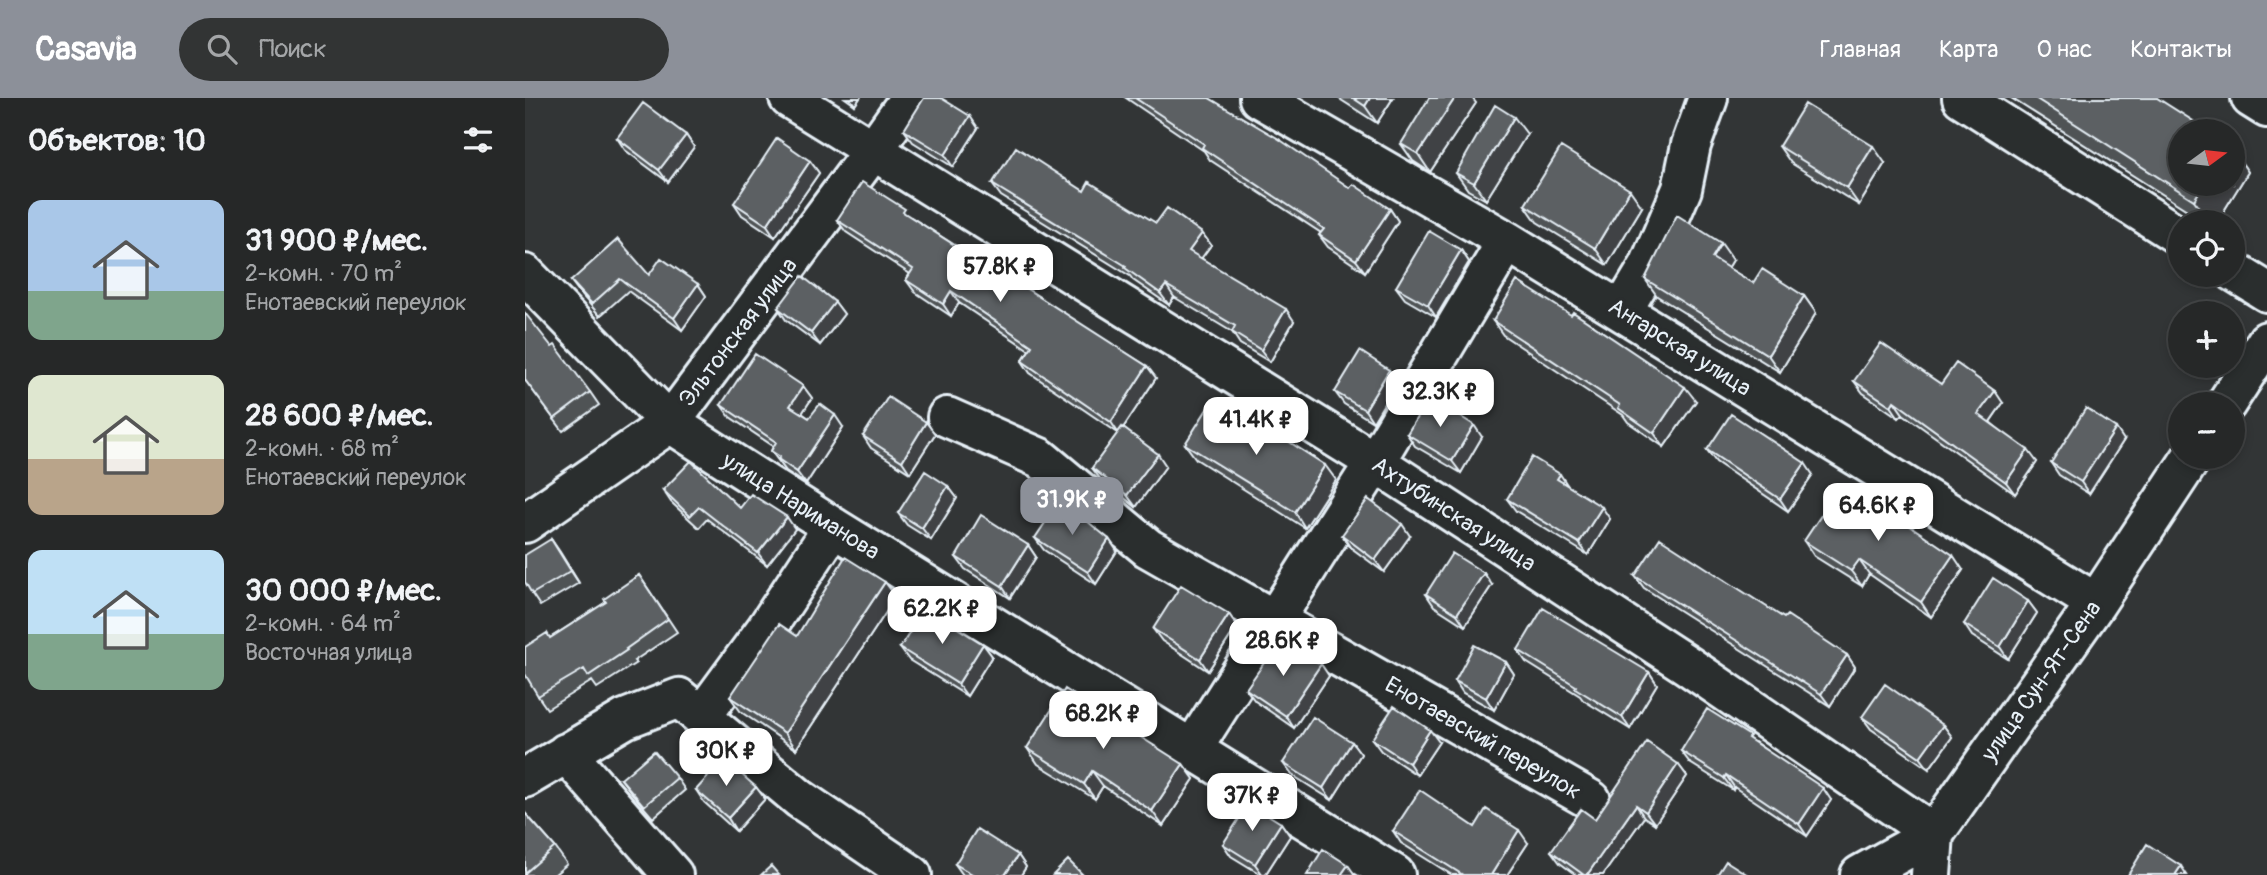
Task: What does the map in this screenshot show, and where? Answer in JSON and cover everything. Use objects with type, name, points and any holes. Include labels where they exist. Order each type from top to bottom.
[{"type":"street","name":"Ахтубинская улица","points":[[789,98],[1374,463],[1686,665],[1934,834]]},
{"type":"street","name":"Эльтонская улица","points":[[525,523],[670,423],[910,98]]},
{"type":"street","name":"Ангарская улица","points":[[1259,98],[1507,241],[2097,603]]},
{"type":"street","points":[[1622,312],[1649,266],[1682,189],[1691,145],[1708,98]]},
{"type":"street","points":[[1962,98],[2168,229]]},
{"type":"street","points":[[2251,98],[2267,108]]},
{"type":"street","points":[[1193,748],[1374,463],[1507,241]]},
{"type":"street","name":"улица Нариманова","points":[[525,274],[670,423],[1394,875]]},
{"type":"street","points":[[2245,278],[2267,292]]},
{"type":"street","points":[[2234,392],[2267,341]]},
{"type":"street","name":"Енотаевский переулок","points":[[947,417],[1040,458],[1148,548],[1591,800]]},
{"type":"street","name":"улица Сун-Ят-Сена","points":[[1860,875],[1934,834],[2097,603],[2184,469]]},
{"type":"street","points":[[525,778],[625,719],[691,707],[766,629],[833,527]]},
{"type":"street","points":[[691,707],[800,799],[912,875]]},
{"type":"street","points":[[566,753],[673,875]]},
{"type":"street","points":[[1931,875],[1934,834]]},
{"type":"building","points":[[924,98],[941,98],[970,116],[945,155],[904,130]]},
{"type":"building","points":[[1135,98],[1209,98],[1279,139],[1350,188],[1353,184],[1390,209],[1356,260],[1319,235],[1324,229],[1202,148],[1204,144]]},
{"type":"building","points":[[1353,98],[1370,98],[1365,106]]},
{"type":"building","points":[[1429,98],[1455,98],[1418,154],[1401,144]]},
{"type":"building","points":[[2035,98],[2157,98],[2190,119],[2168,119],[2168,183]]},
{"type":"building","points":[[643,103],[686,135],[659,170],[617,138]]},
{"type":"building","points":[[1805,104],[1873,146],[1847,188],[1779,146]]},
{"type":"building","points":[[1495,105],[1514,117],[1474,183],[1456,173]]},
{"type":"building","points":[[777,138],[810,161],[767,225],[734,203]]},
{"type":"building","points":[[1016,147],[1084,191],[1089,182],[1156,223],[1167,208],[1202,233],[1189,251],[1286,309],[1261,350],[1232,332],[1235,326],[1166,285],[1160,293],[1125,268],[1126,266],[992,184]]},
{"type":"building","points":[[1561,147],[1630,190],[1595,248],[1525,205]]},
{"type":"building","points":[[862,182],[905,209],[903,212],[1147,366],[1111,422],[1022,361],[1032,346],[951,291],[943,304],[906,280],[913,269],[837,220]]},
{"type":"building","points":[[1677,215],[1721,243],[1712,258],[1753,283],[1762,269],[1804,296],[1768,355],[1645,279]]},
{"type":"building","points":[[1429,231],[1461,250],[1428,305],[1396,287]]},
{"type":"building","points":[[618,239],[649,275],[661,258],[698,284],[674,318],[620,279],[592,304],[571,281]]},
{"type":"building","points":[[802,276],[835,302],[811,333],[778,308]]},
{"type":"building","points":[[1517,281],[1571,315],[1573,312],[1685,387],[1654,433],[1618,408],[1620,405],[1493,321]]},
{"type":"building","points":[[525,313],[552,347],[555,345],[590,392],[554,419],[525,380]]},
{"type":"building","points":[[1881,343],[1941,384],[1956,363],[1995,391],[1978,414],[2028,450],[2006,482],[1894,401],[1891,406],[1854,381]]},
{"type":"building","points":[[1360,351],[1389,370],[1365,410],[1335,392]]},
{"type":"building","points":[[755,354],[803,386],[790,406],[809,418],[820,404],[835,415],[797,472],[771,451],[776,442],[721,405]]},
{"type":"building","points":[[888,397],[926,422],[902,461],[863,436]]},
{"type":"building","points":[[1429,397],[1474,425],[1452,461],[1407,434]]},
{"type":"building","points":[[1211,403],[1261,435],[1266,427],[1325,465],[1295,512],[1185,444]]},
{"type":"building","points":[[2086,408],[2116,428],[2081,482],[2051,463]]},
{"type":"building","points":[[1731,414],[1805,463],[1780,499],[1707,450]]},
{"type":"building","points":[[1122,427],[1158,454],[1127,495],[1092,468]]},
{"type":"building","points":[[1532,457],[1560,474],[1557,479],[1602,507],[1579,543],[1507,499]]},
{"type":"building","points":[[691,461],[740,508],[751,494],[787,517],[758,553],[699,507],[690,516],[663,490]]},
{"type":"building","points":[[925,471],[948,486],[922,528],[898,513]]},
{"type":"building","points":[[1842,484],[1953,555],[1921,602],[1859,560],[1851,571],[1804,541]]},
{"type":"building","points":[[1368,499],[1402,524],[1375,560],[1342,535]]},
{"type":"building","points":[[1059,502],[1109,539],[1088,572],[1035,538]]},
{"type":"building","points":[[981,515],[1028,545],[1002,586],[956,557]]},
{"type":"building","points":[[1660,538],[1847,655],[1821,694],[1635,576]]},
{"type":"building","points":[[551,539],[571,571],[532,594],[525,582],[525,555]]},
{"type":"building","points":[[1452,553],[1484,573],[1457,614],[1426,594]]},
{"type":"building","points":[[845,557],[885,582],[785,733],[730,697],[779,624],[797,636]]},
{"type":"building","points":[[639,575],[668,619],[588,676],[584,669],[538,696],[525,674],[525,647],[547,633],[550,638],[606,602],[604,599]]},
{"type":"building","points":[[1993,578],[2028,601],[2000,647],[1964,624]]},
{"type":"building","points":[[1181,585],[1229,614],[1200,659],[1153,629]]},
{"type":"building","points":[[925,608],[983,644],[958,684],[900,648]]},
{"type":"building","points":[[1543,608],[1649,672],[1622,717],[1518,650]]},
{"type":"building","points":[[1279,641],[1321,664],[1286,716],[1246,689]]},
{"type":"building","points":[[1474,645],[1506,662],[1486,698],[1455,681]]},
{"type":"building","points":[[1885,684],[1943,725],[1920,757],[1862,717]]},
{"type":"building","points":[[1065,689],[1183,764],[1152,811],[1092,771],[1084,784],[1027,748]]},
{"type":"building","points":[[1394,706],[1430,730],[1409,763],[1372,739]]},
{"type":"building","points":[[1707,709],[1823,788],[1799,824],[1726,775],[1724,778],[1681,751]]},
{"type":"building","points":[[1313,717],[1352,742],[1323,788],[1283,763]]},
{"type":"building","points":[[1647,742],[1678,764],[1646,812],[1636,805],[1587,875],[1584,875],[1551,851],[1581,809],[1595,819]]},
{"type":"building","points":[[654,751],[677,778],[644,806],[621,779]]},
{"type":"building","points":[[724,759],[756,787],[728,818],[696,790]]},
{"type":"building","points":[[1420,790],[1475,827],[1486,809],[1519,830],[1491,875],[1463,875],[1393,831]]},
{"type":"building","points":[[1249,803],[1281,823],[1255,864],[1223,844]]},
{"type":"building","points":[[525,813],[555,847],[525,873]]},
{"type":"building","points":[[977,829],[1018,855],[1005,875],[974,875],[955,864]]},
{"type":"building","points":[[2147,844],[2181,866],[2175,875],[2128,875]]},
{"type":"building","points":[[1323,849],[1348,865],[1341,875],[1307,875]]},
{"type":"building","points":[[1068,860],[1083,875],[1053,875]]},
{"type":"building","points":[[1726,861],[1748,875],[1717,875]]},
{"type":"building","points":[[771,866],[779,875],[761,875]]}]
